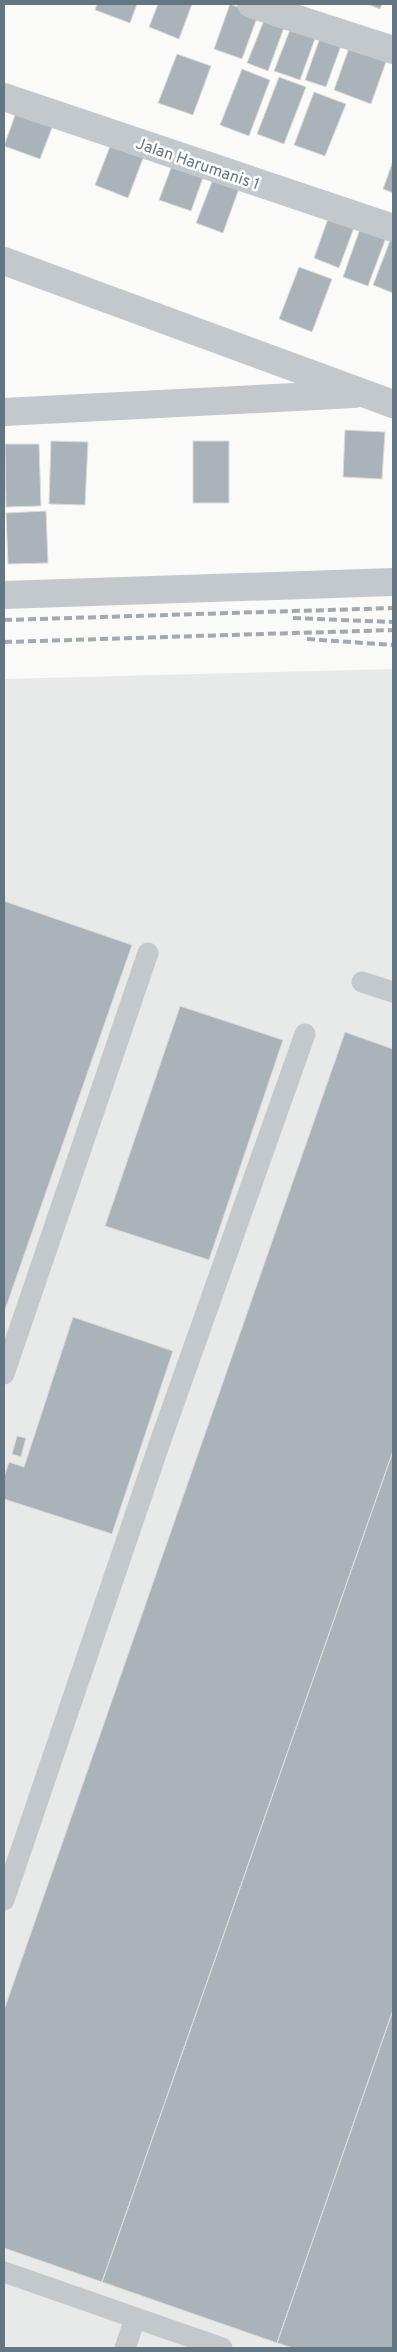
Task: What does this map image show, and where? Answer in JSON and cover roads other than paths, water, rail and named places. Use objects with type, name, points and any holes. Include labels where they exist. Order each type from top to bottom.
[{"type":"street","points":[[251,4],[393,50]]},
{"type":"street","name":"Jalan Harumanis 1","points":[[4,97],[393,228]]},
{"type":"street","points":[[4,261],[393,404]]},
{"type":"street","points":[[4,412],[366,393]]},
{"type":"street","points":[[4,595],[393,582]]},
{"type":"lane","points":[[4,1374],[148,953]]},
{"type":"lane","points":[[362,982],[393,992]]},
{"type":"lane","points":[[4,1900],[156,1454],[305,1034]]},
{"type":"lane","points":[[4,2272],[222,2348]]},
{"type":"lane","points":[[125,2348],[135,2319]]},
{"type":"railway","points":[[4,620],[393,608]]},
{"type":"railway","points":[[293,618],[393,622]]},
{"type":"railway","points":[[4,642],[393,630]]},
{"type":"railway","points":[[307,639],[393,645]]}]
